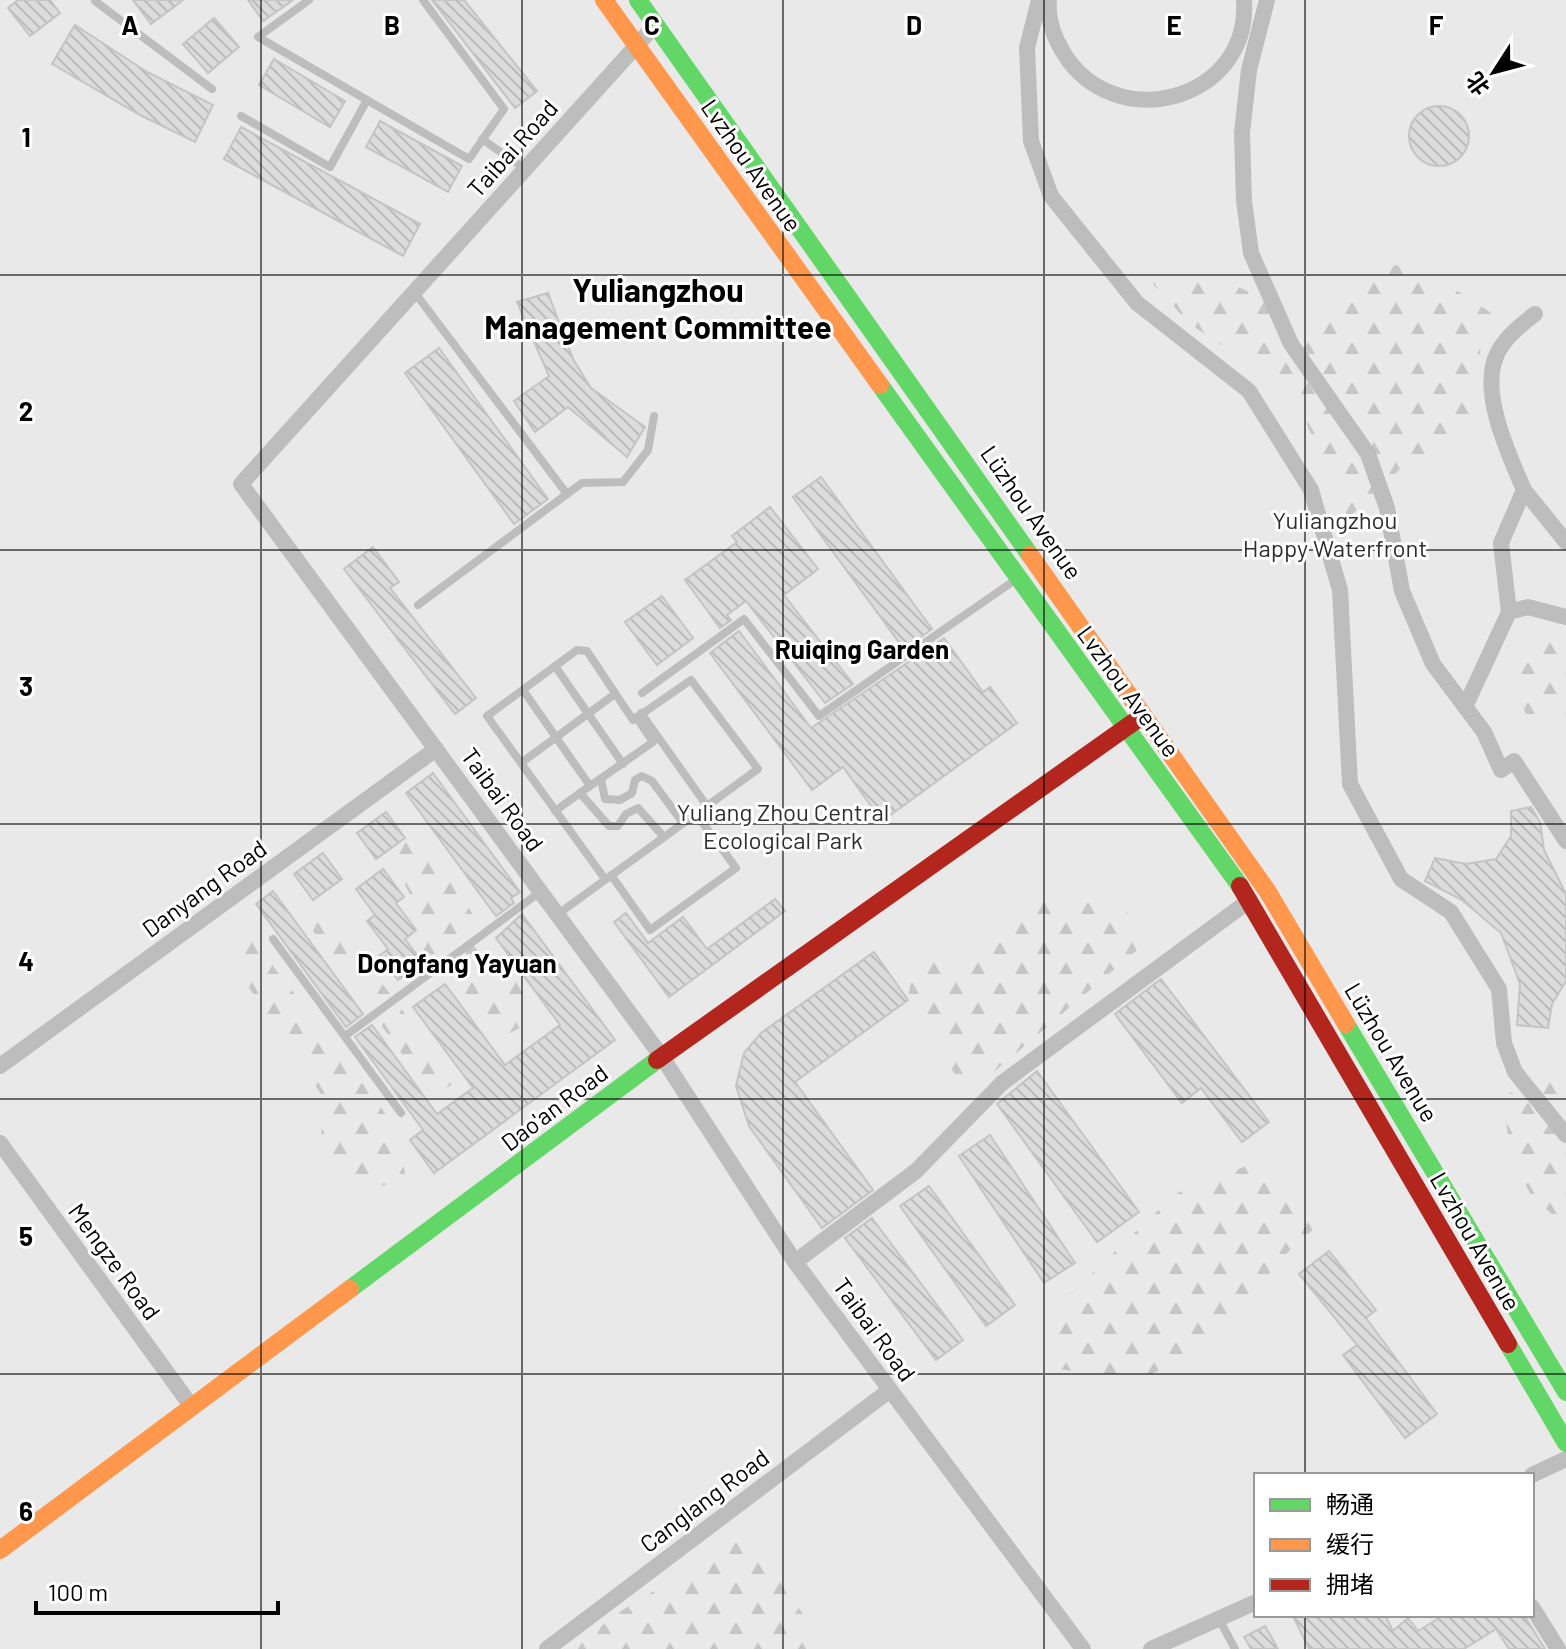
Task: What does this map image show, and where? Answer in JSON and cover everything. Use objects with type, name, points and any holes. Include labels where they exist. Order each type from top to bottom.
[{"type":"main road","name":"Lvzhou Avenue","points":[[604,0],[1250,900],[1566,1443]]},
{"type":"main road","name":"Lüzhou Avenue","points":[[638,0],[1145,713],[1268,892],[1566,1392]]},
{"type":"main road","name":"Dao'an Road","points":[[0,1550],[662,1057],[1145,713]]},
{"type":"street","points":[[1039,0],[1027,48],[1031,141],[1051,196],[1137,303],[1249,391],[1311,490],[1340,590],[1350,784],[1401,879],[1451,912],[1499,989],[1504,1043],[1515,1072],[1566,1135]]},
{"type":"street","points":[[1049,0],[1055,39],[1071,66],[1095,87],[1124,99],[1158,101],[1190,92],[1217,73],[1236,45],[1245,13],[1244,0]]},
{"type":"street","points":[[1267,0],[1254,50],[1242,133],[1244,201],[1251,253],[1291,344],[1368,454],[1387,508],[1402,591],[1433,664],[1484,732],[1501,770],[1514,761],[1566,841]]},
{"type":"street","name":"Taibai Road","points":[[656,24],[241,484],[662,1057],[795,1262],[1083,1649]]},
{"type":"street","points":[[1236,45],[1254,50]]},
{"type":"street","points":[[1535,314],[1511,333],[1496,356],[1496,424],[1524,490],[1566,542]]},
{"type":"street","points":[[1465,707],[1509,612],[1501,543],[1524,490]]},
{"type":"street","points":[[1509,612],[1528,607],[1566,617]]},
{"type":"street","name":"Danyang Road","points":[[0,1066],[436,749]]},
{"type":"street","points":[[795,1262],[916,1171],[1002,1083],[1250,900]]},
{"type":"street","name":"Mengze Road","points":[[0,1143],[192,1407]]},
{"type":"street","name":"Canglang Road","points":[[547,1649],[890,1390]]},
{"type":"street","points":[[1534,1474],[1566,1459]]},
{"type":"street","points":[[1151,1649],[1254,1603]]},
{"type":"street","points":[[1534,1610],[1558,1649]]},
{"type":"lane","points":[[95,0],[212,89]]},
{"type":"lane","points":[[309,0],[258,37],[469,159],[504,109],[423,0]]},
{"type":"lane","points":[[241,116],[330,167],[367,100]]},
{"type":"lane","points":[[482,139],[525,169]]},
{"type":"lane","points":[[414,292],[567,494]]},
{"type":"lane","points":[[418,605],[582,483],[623,482],[648,450],[654,416]]},
{"type":"lane","points":[[642,693],[744,619],[819,716],[1019,578]]},
{"type":"lane","points":[[557,915],[608,877],[758,769],[691,680],[633,720],[587,651],[577,650],[487,716],[555,811],[608,877],[650,930],[736,868],[696,814]]},
{"type":"lane","points":[[555,666],[623,764]]},
{"type":"lane","points":[[523,690],[590,786]]},
{"type":"lane","points":[[521,763],[615,694]]},
{"type":"lane","points":[[555,811],[653,742],[639,715]]},
{"type":"lane","points":[[639,715],[707,806]]},
{"type":"lane","points":[[601,779],[605,799],[620,800],[632,793],[635,780],[642,776],[652,781],[683,823]]},
{"type":"lane","points":[[580,793],[609,826],[618,826],[626,814],[638,808],[649,816],[664,837]]},
{"type":"lane","points":[[345,1036],[541,892]]},
{"type":"lane","points":[[273,939],[401,1113]]},
{"type":"lane","points":[[1219,1619],[1235,1649]]},
{"type":"green space","name":"Yuliang Zhou Central Ecological Park","points":[[0,0],[1566,0],[1566,1649],[0,1649]]},
{"type":"green space","points":[[1410,260],[1493,314],[1481,344],[1473,425],[1400,469],[1348,518],[1293,393],[1190,324],[1139,269],[1236,286],[1316,322],[1344,285]]},
{"type":"green space","points":[[1547,641],[1566,646],[1566,714],[1563,719],[1531,725],[1510,678],[1521,660]]},
{"type":"green space","points":[[414,829],[533,1001],[522,1027],[494,1041],[422,947],[429,931],[393,862]]},
{"type":"green space","points":[[1097,893],[1131,916],[1137,950],[988,1077],[961,1084],[908,1000],[914,959],[947,944],[947,968],[969,968],[1035,903]]},
{"type":"green space","points":[[317,918],[340,928],[456,1081],[434,1098],[313,931]]},
{"type":"green space","points":[[251,937],[394,1125],[407,1181],[348,1192],[321,1137],[323,1097],[239,973],[233,939]]},
{"type":"green space","points":[[1561,1066],[1566,1075],[1566,1228],[1530,1193],[1511,1160],[1503,1097]]},
{"type":"green space","points":[[1246,1166],[1279,1180],[1317,1226],[1288,1252],[1207,1347],[1135,1382],[1059,1369],[1053,1330],[1059,1305],[1175,1194]]},
{"type":"green space","points":[[748,1534],[827,1649],[575,1649],[616,1614]]},
{"type":"building","points":[[18,0],[50,0],[60,13],[30,36],[8,8]]},
{"type":"building","points":[[133,0],[183,0],[151,24]]},
{"type":"building","points":[[248,0],[293,0],[263,21]]},
{"type":"building","points":[[432,0],[464,0],[537,91],[515,108]]},
{"type":"building","points":[[214,18],[239,47],[208,73],[183,44]]},
{"type":"building","points":[[75,25],[147,72],[213,105],[195,142],[140,115],[52,64]]},
{"type":"building","points":[[274,59],[345,101],[330,127],[259,85]]},
{"type":"building","points":[[1439,106],[1450,108],[1460,115],[1467,125],[1467,147],[1460,157],[1450,164],[1439,166],[1428,164],[1418,157],[1411,147],[1409,136],[1411,125],[1418,115],[1428,108]]},
{"type":"building","points":[[380,121],[462,166],[448,192],[366,147]]},
{"type":"building","points":[[241,127],[420,224],[403,256],[224,159]]},
{"type":"building","points":[[548,293],[573,359],[591,388],[645,427],[627,457],[568,407],[535,432],[514,401],[549,376],[517,302]]},
{"type":"building","points":[[439,348],[548,499],[514,524],[405,373]]},
{"type":"building","points":[[821,477],[932,629],[904,649],[793,497]]},
{"type":"building","points":[[770,507],[818,569],[784,595],[853,684],[825,703],[746,601],[727,615],[731,620],[720,628],[685,580],[737,542],[732,536]]},
{"type":"building","points":[[373,547],[399,582],[390,588],[476,698],[455,714],[344,569]]},
{"type":"building","points":[[662,596],[693,638],[657,665],[625,622]]},
{"type":"building","points":[[739,631],[811,728],[944,638],[983,692],[990,687],[1017,723],[882,821],[843,767],[812,790],[710,653]]},
{"type":"building","points":[[433,773],[520,892],[511,898],[514,903],[496,916],[406,793]]},
{"type":"building","points":[[1531,807],[1540,822],[1544,850],[1566,894],[1566,981],[1552,1004],[1548,1028],[1517,1025],[1520,984],[1501,933],[1462,900],[1425,881],[1435,858],[1466,864],[1496,859],[1511,836],[1511,811]]},
{"type":"building","points":[[386,812],[405,838],[376,859],[357,833]]},
{"type":"building","points":[[323,853],[342,879],[313,900],[294,874]]},
{"type":"building","points":[[383,869],[404,897],[396,903],[416,930],[405,939],[422,962],[398,980],[379,956],[388,949],[367,921],[375,915],[356,889]]},
{"type":"building","points":[[273,891],[363,1014],[346,1027],[256,904]]},
{"type":"building","points":[[775,899],[785,911],[669,997],[614,922],[626,913],[648,943],[683,917],[707,949]]},
{"type":"building","points":[[522,914],[615,1040],[434,1173],[410,1140],[423,1130],[355,1037],[372,1025],[437,1114],[473,1088],[413,1007],[445,984],[505,1065],[560,1025],[496,938]]},
{"type":"building","points":[[874,952],[908,1000],[795,1082],[873,1190],[822,1228],[749,1126],[736,1086],[744,1053],[761,1033]]},
{"type":"building","points":[[1161,979],[1269,1122],[1242,1142],[1201,1088],[1182,1103],[1115,1014]]},
{"type":"building","points":[[1037,1071],[1139,1212],[1097,1242],[997,1104]]},
{"type":"building","points":[[990,1135],[1075,1263],[1044,1283],[959,1156]]},
{"type":"building","points":[[929,1186],[1015,1305],[986,1326],[900,1206]]},
{"type":"building","points":[[872,1218],[963,1340],[936,1360],[845,1238]]},
{"type":"building","points":[[1329,1251],[1376,1310],[1366,1318],[1437,1414],[1405,1438],[1343,1355],[1357,1345],[1299,1274]]},
{"type":"building","points":[[1386,1617],[1393,1631],[1408,1618],[1418,1631],[1441,1617],[1525,1617],[1545,1649],[1509,1649],[1496,1629],[1464,1649],[1309,1649],[1294,1618]]},
{"type":"building","points":[[1265,1626],[1278,1649],[1251,1649],[1244,1637]]},
{"type":"traffic: fast","points":[[638,0],[1030,555]]},
{"type":"traffic: fast","points":[[880,385],[1240,886]]},
{"type":"traffic: fast","points":[[1346,1024],[1566,1392]]},
{"type":"traffic: fast","points":[[350,1289],[657,1060]]},
{"type":"traffic: fast","points":[[1508,1344],[1566,1443]]},
{"type":"traffic: slow","points":[[604,0],[880,385]]},
{"type":"traffic: slow","points":[[1030,555],[1268,892],[1346,1024]]},
{"type":"traffic: slow","points":[[0,1550],[350,1289]]},
{"type":"traffic: jam","points":[[657,1060],[1138,719]]},
{"type":"traffic: jam","points":[[1240,886],[1508,1344]]},
{"type":"district","name":"Yuliangzhou Management Committee","points":[[658,308]]},
{"type":"district","name":"Ruiqing Garden","points":[[862,648]]},
{"type":"district","name":"Dongfang Yayuan","points":[[457,962]]},
{"type":"park label","name":"Yuliangzhou Happy Waterfront","points":[[1335,533]]}]
